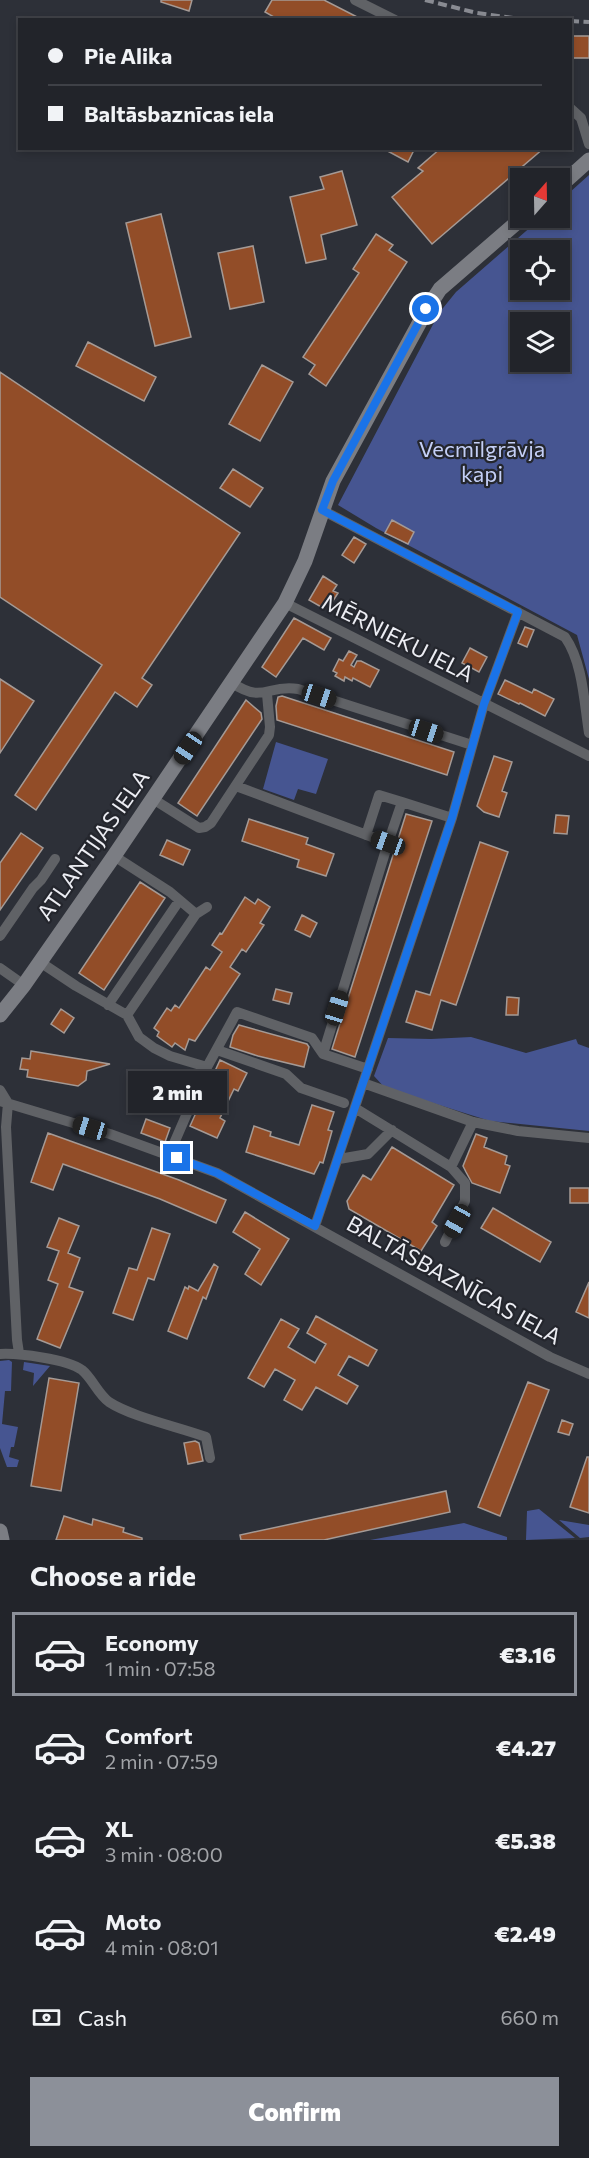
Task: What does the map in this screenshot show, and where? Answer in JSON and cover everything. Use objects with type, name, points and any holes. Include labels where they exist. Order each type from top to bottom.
[{"type":"main road","points":[[570,177],[589,160]]},
{"type":"main road","name":"ATLANTIJAS IELA","points":[[0,1015],[24,985],[114,856],[285,603],[305,561],[333,481],[426,309],[440,289],[510,228]]},
{"type":"main road","points":[[0,1531],[3,1540]]},
{"type":"street","points":[[355,0],[391,18]]},
{"type":"street","points":[[572,110],[581,118],[589,144]]},
{"type":"street","points":[[322,510],[565,637],[572,647],[589,733]]},
{"type":"street","name":"MĒRNIEKU IELA","points":[[285,603],[589,756]]},
{"type":"street","points":[[315,1226],[452,818],[484,704],[518,612]]},
{"type":"street","points":[[232,683],[245,691],[267,694],[277,688],[298,689],[472,745]]},
{"type":"street","points":[[153,799],[194,826],[205,827],[211,823],[269,735],[267,694]]},
{"type":"street","points":[[236,786],[388,843]]},
{"type":"street","points":[[366,835],[379,795],[452,818]]},
{"type":"street","points":[[322,1054],[402,802]]},
{"type":"street","points":[[114,856],[170,892],[196,914]]},
{"type":"street","points":[[0,936],[55,859]]},
{"type":"street","points":[[108,1005],[178,901]]},
{"type":"street","points":[[126,1015],[196,914],[207,907]]},
{"type":"street","points":[[40,962],[126,1015],[139,1037],[154,1048],[170,1056],[207,1067]]},
{"type":"street","points":[[0,968],[24,985]]},
{"type":"street","points":[[170,1155],[207,1067],[237,1012],[312,1038],[322,1054],[368,1069]]},
{"type":"street","points":[[217,1050],[286,1074],[300,1088],[344,1103]]},
{"type":"street","points":[[363,1083],[473,1122],[518,1131],[589,1138]]},
{"type":"street","points":[[0,1090],[4,1102],[6,1127],[19,1353]]},
{"type":"street","name":"BALTĀSBAZNĪCAS IELA","points":[[4,1102],[111,1134],[217,1173],[550,1356],[589,1374]]},
{"type":"street","points":[[355,1108],[451,1167],[465,1183],[465,1202],[445,1242]]},
{"type":"street","points":[[451,1167],[473,1122]]},
{"type":"street","points":[[339,1159],[368,1154],[392,1130]]},
{"type":"street","points":[[0,1354],[19,1353],[81,1369],[108,1401],[131,1412],[206,1437],[210,1458]]},
{"type":"green space","name":"Vecmīlgrāvja kapi","points":[[589,175],[589,679],[577,635],[376,528],[338,505],[439,313],[456,292],[510,245],[510,300],[570,300],[570,240],[516,240],[530,228],[570,228],[570,192]]},
{"type":"green space","points":[[276,742],[328,759],[316,794],[298,789],[294,800],[263,789]]},
{"type":"green space","points":[[471,1037],[526,1053],[576,1039],[578,1044],[589,1048],[589,1131],[490,1121],[385,1088],[374,1076],[388,1038]]},
{"type":"green space","points":[[0,1361],[12,1362],[11,1391],[5,1391],[2,1424],[18,1427],[14,1447],[11,1447],[9,1457],[19,1460],[17,1467],[7,1467],[0,1448]]},
{"type":"green space","points":[[24,1362],[50,1366],[33,1386],[34,1373],[23,1370]]},
{"type":"green space","points":[[539,1509],[575,1538],[526,1540],[527,1511]]},
{"type":"green space","points":[[559,1520],[589,1525],[589,1537],[580,1538]]},
{"type":"green space","points":[[464,1523],[507,1537],[507,1540],[370,1540]]},
{"type":"building","points":[[161,0],[192,0],[189,11],[161,2]]},
{"type":"building","points":[[272,0],[324,0],[359,18],[276,18],[265,12]]},
{"type":"building","points":[[572,36],[589,36],[589,58],[572,58]]},
{"type":"building","points":[[386,150],[414,150],[408,162]]},
{"type":"building","points":[[439,150],[542,150],[521,168],[510,168],[510,177],[432,244],[392,197],[423,171],[418,168]]},
{"type":"building","points":[[342,171],[357,225],[321,235],[326,259],[306,263],[290,197],[324,189],[320,177]]},
{"type":"building","points":[[161,214],[191,337],[155,346],[126,223]]},
{"type":"building","points":[[376,234],[393,245],[389,250],[407,262],[326,386],[309,374],[315,365],[303,357],[359,273],[353,269]]},
{"type":"building","points":[[253,246],[264,302],[230,309],[218,253]]},
{"type":"building","points":[[88,342],[156,377],[144,401],[76,366]]},
{"type":"building","points":[[262,365],[293,382],[260,441],[229,424]]},
{"type":"building","points":[[0,372],[240,533],[142,678],[152,685],[137,707],[115,692],[36,810],[15,795],[102,665],[0,597]]},
{"type":"building","points":[[233,469],[263,488],[250,507],[220,488]]},
{"type":"building","points":[[392,520],[414,532],[408,544],[385,533]]},
{"type":"building","points":[[354,537],[366,544],[354,563],[342,555]]},
{"type":"building","points":[[323,576],[337,585],[333,591],[338,593],[331,604],[327,602],[323,608],[309,600]]},
{"type":"building","points":[[294,618],[331,638],[324,650],[303,638],[276,677],[262,667]]},
{"type":"building","points":[[525,627],[534,630],[527,647],[518,643]]},
{"type":"building","points":[[470,648],[487,657],[479,672],[462,663]]},
{"type":"building","points":[[349,651],[357,655],[351,665],[354,667],[357,661],[361,661],[379,670],[370,687],[353,678],[352,681],[345,677],[344,681],[335,676],[337,673],[333,671],[339,659],[343,661]]},
{"type":"building","points":[[0,679],[34,701],[0,753]]},
{"type":"building","points":[[505,680],[532,693],[534,689],[554,699],[545,716],[498,694]]},
{"type":"building","points":[[282,696],[454,752],[447,775],[277,720],[276,706],[278,697]]},
{"type":"building","points":[[246,700],[261,713],[262,719],[197,816],[178,803]]},
{"type":"building","points":[[494,756],[512,762],[502,791],[507,793],[499,817],[484,812],[477,806]]},
{"type":"building","points":[[406,814],[432,821],[355,1057],[332,1049]]},
{"type":"building","points":[[556,815],[569,816],[567,834],[554,833]]},
{"type":"building","points":[[249,819],[308,838],[306,844],[334,854],[326,876],[297,867],[299,860],[242,841]]},
{"type":"building","points":[[21,833],[43,848],[0,910],[0,863]]},
{"type":"building","points":[[167,840],[190,850],[183,865],[160,855]]},
{"type":"building","points":[[480,842],[508,852],[456,1005],[441,1000],[432,1030],[406,1022],[416,991],[430,995]]},
{"type":"building","points":[[140,882],[165,898],[104,990],[79,973]]},
{"type":"building","points":[[245,897],[255,904],[258,899],[270,907],[260,923],[264,925],[246,952],[242,949],[230,967],[240,974],[195,1041],[189,1039],[185,1050],[175,1043],[172,1047],[157,1036],[159,1032],[154,1028],[167,1008],[171,1011],[175,1005],[179,1008],[206,967],[210,970],[222,952],[212,945],[220,933],[222,934]]},
{"type":"building","points":[[302,915],[317,923],[310,937],[295,930]]},
{"type":"building","points":[[276,989],[292,993],[289,1004],[273,1000]]},
{"type":"building","points":[[507,997],[519,998],[518,1015],[506,1015]]},
{"type":"building","points":[[61,1009],[74,1018],[64,1033],[51,1024]]},
{"type":"building","points":[[239,1025],[307,1044],[309,1047],[304,1067],[230,1047]]},
{"type":"building","points":[[31,1051],[110,1064],[87,1071],[86,1080],[78,1086],[27,1077],[28,1070],[20,1069],[22,1058],[30,1059]]},
{"type":"building","points":[[220,1060],[247,1073],[238,1091],[234,1089],[220,1118],[225,1121],[217,1138],[190,1126]]},
{"type":"building","points":[[312,1105],[334,1112],[328,1130],[332,1131],[323,1163],[320,1162],[314,1174],[246,1152],[254,1126],[271,1132],[270,1136],[299,1145]]},
{"type":"building","points":[[146,1119],[170,1128],[165,1142],[141,1133]]},
{"type":"building","points":[[48,1133],[179,1180],[226,1200],[216,1223],[160,1199],[63,1164],[53,1190],[31,1182]]},
{"type":"building","points":[[476,1134],[487,1138],[484,1147],[507,1156],[505,1164],[510,1166],[500,1193],[472,1183],[463,1166]]},
{"type":"building","points":[[392,1147],[454,1185],[432,1222],[437,1226],[421,1251],[349,1209],[347,1201],[363,1175],[371,1180]]},
{"type":"building","points":[[570,1188],[589,1188],[589,1203],[570,1203]]},
{"type":"building","points":[[493,1208],[551,1242],[540,1262],[481,1228]]},
{"type":"building","points":[[245,1212],[289,1239],[261,1285],[245,1274],[260,1249],[233,1232]]},
{"type":"building","points":[[59,1218],[79,1226],[68,1253],[80,1258],[69,1287],[83,1292],[60,1348],[37,1339],[58,1284],[48,1280],[59,1251],[47,1247]]},
{"type":"building","points":[[152,1228],[170,1234],[154,1280],[148,1278],[133,1320],[113,1313],[129,1268],[137,1270]]},
{"type":"building","points":[[214,1264],[218,1267],[206,1299],[203,1297],[187,1339],[168,1331],[185,1287],[188,1289],[189,1286],[198,1291]]},
{"type":"building","points":[[589,1282],[589,1318],[576,1312]]},
{"type":"building","points":[[316,1316],[377,1350],[368,1366],[349,1356],[338,1375],[358,1386],[347,1404],[316,1387],[302,1410],[284,1400],[295,1380],[275,1369],[264,1387],[248,1378],[281,1319],[299,1329],[288,1347],[315,1363],[326,1344],[307,1333]]},
{"type":"building","points":[[49,1378],[79,1383],[61,1491],[31,1486]]},
{"type":"building","points":[[528,1382],[549,1390],[500,1516],[478,1507]]},
{"type":"building","points":[[562,1420],[573,1424],[569,1435],[558,1432]]},
{"type":"building","points":[[195,1441],[199,1443],[203,1461],[188,1464],[184,1443]]},
{"type":"building","points":[[587,1457],[589,1457],[589,1513],[570,1507]]},
{"type":"building","points":[[446,1491],[450,1512],[324,1540],[241,1540],[240,1535]]},
{"type":"building","points":[[64,1516],[92,1525],[93,1519],[124,1528],[123,1532],[142,1538],[142,1540],[56,1540]]},
{"type":"railway","points":[[425,0],[477,13],[513,18]]},
{"type":"railway","points":[[572,21],[589,22]]},
{"type":"route","points":[[177,1158],[217,1173],[315,1226],[325,1202],[452,818],[484,704],[518,612],[322,510],[333,481],[426,309]]}]
